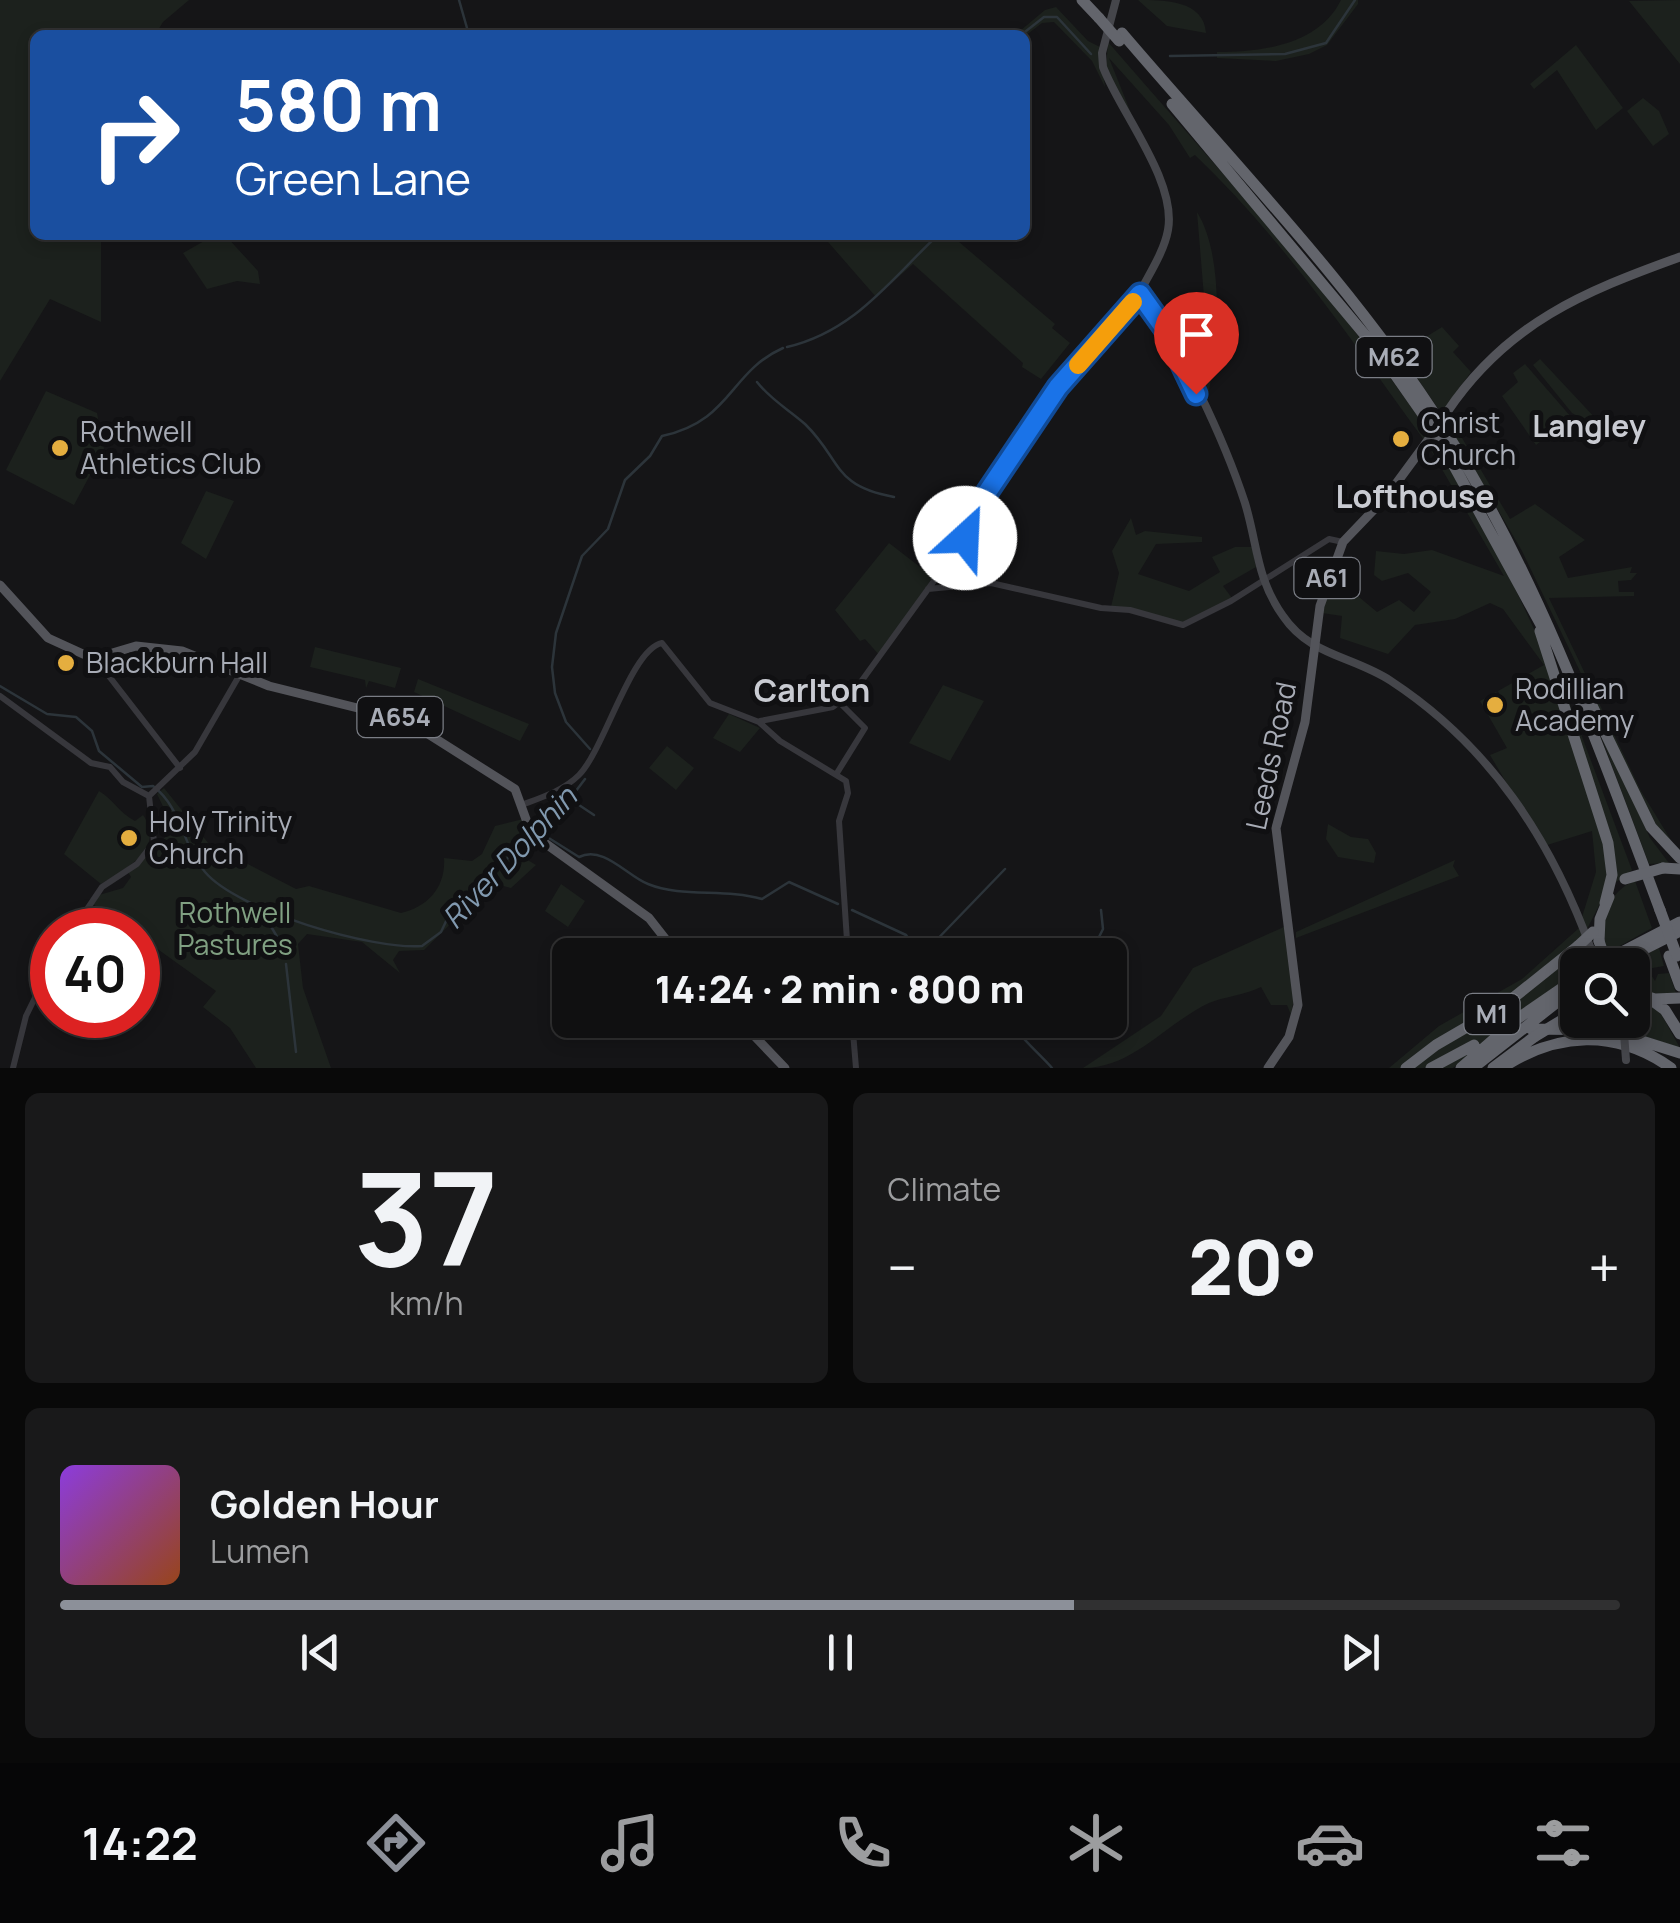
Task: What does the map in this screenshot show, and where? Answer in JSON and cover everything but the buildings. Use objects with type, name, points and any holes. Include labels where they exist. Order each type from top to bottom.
[{"type":"highway","name":"M62","points":[[1082,0],[1100,15],[1344,293],[1412,380],[1491,508],[1631,788]]},
{"type":"highway","name":"M62","points":[[1092,0],[1100,15]]},
{"type":"highway","name":"M62","points":[[1120,38],[1380,352],[1445,447],[1537,617],[1573,696],[1675,959],[1680,986]]},
{"type":"highway","points":[[1537,617],[1608,843],[1612,875],[1606,903],[1586,942]]},
{"type":"highway","name":"M62","points":[[1559,644],[1657,912]]},
{"type":"highway","points":[[1631,788],[1656,834],[1680,858]]},
{"type":"highway","points":[[1631,788],[1656,842],[1680,868]]},
{"type":"highway","points":[[1606,903],[1625,879],[1662,868],[1680,868]]},
{"type":"highway","points":[[1586,942],[1612,875]]},
{"type":"highway","points":[[1630,948],[1680,922]]},
{"type":"highway","points":[[1645,948],[1680,931]]},
{"type":"highway","points":[[1586,942],[1592,948]]},
{"type":"highway","name":"M1","points":[[1406,1068],[1436,1044],[1503,1006],[1586,942]]},
{"type":"highway","name":"M1","points":[[1461,1068],[1518,1019],[1560,990]]},
{"type":"highway","name":"M1","points":[[1473,1068],[1560,1000]]},
{"type":"highway","points":[[1650,1001],[1665,1010],[1679,1032]]},
{"type":"highway","points":[[1493,1068],[1532,1033],[1560,1019]]},
{"type":"highway","points":[[1532,1033],[1607,1030],[1680,1053]]},
{"type":"highway","points":[[1502,1068],[1536,1048],[1594,1038],[1642,1050],[1671,1068]]},
{"type":"highway","points":[[1431,1068],[1474,1045]]},
{"type":"main road","points":[[1116,0],[1102,53],[1103,67],[1143,144],[1169,211],[1168,235],[1140,294],[1165,329],[1244,500],[1261,581],[1290,626],[1314,648],[1388,679],[1488,760],[1566,888],[1589,948]]},
{"type":"main road","name":"Leeds Road","points":[[1268,1068],[1292,1029],[1298,1004],[1276,828],[1305,722],[1323,595],[1342,542],[1387,496],[1476,374],[1548,312],[1610,281],[1680,257]]},
{"type":"main road","name":"A654","points":[[0,585],[48,638],[90,656],[128,647],[157,647],[191,654],[239,676],[395,715],[515,789],[524,804],[531,833],[648,918],[664,938]]},
{"type":"main road","points":[[756,1038],[785,1068]]},
{"type":"main road","points":[[1624,1038],[1627,1064]]},
{"type":"street","points":[[758,722],[788,719],[842,704],[882,658],[965,538],[984,497],[1058,387],[1140,294]]},
{"type":"street","points":[[928,590],[991,583],[1101,608],[1130,610],[1183,626],[1329,539],[1342,542]]},
{"type":"street","points":[[524,804],[561,788],[582,772],[643,661],[655,644],[664,645],[710,703],[758,722],[780,742],[837,773],[849,786],[839,822],[847,938]]},
{"type":"street","points":[[104,671],[180,768]]},
{"type":"street","points":[[88,908],[102,887],[148,852],[157,834],[150,819],[155,791],[195,752],[230,684],[239,676]]},
{"type":"street","points":[[0,696],[90,763],[110,767],[126,784],[155,791]]},
{"type":"street","points":[[837,773],[865,728],[842,704]]},
{"type":"street","points":[[515,789],[537,799]]},
{"type":"street","points":[[13,1068],[30,1008]]},
{"type":"street","points":[[854,1038],[856,1068]]},
{"type":"green space","points":[[0,0],[189,0],[158,30],[30,30],[30,240],[101,240],[101,322],[50,299],[0,381]]},
{"type":"green space","points":[[1138,0],[1190,8],[1204,22],[1206,33],[1167,26]]},
{"type":"green space","points":[[1341,0],[1358,0],[1358,4],[1327,45],[1309,54],[1276,61],[1217,58],[1217,52],[1270,47],[1304,36],[1319,27]]},
{"type":"green space","points":[[1680,0],[1680,64],[1629,1]]},
{"type":"green space","points":[[1056,7],[1088,41],[1100,47],[1105,87],[1092,61],[1054,22],[1042,23],[1030,32],[1021,30],[1045,10]]},
{"type":"green space","points":[[1108,42],[1354,330],[1429,432],[1424,440],[1288,256],[1195,155],[1190,158],[1169,125],[1109,58],[1137,128],[1106,68]]},
{"type":"green space","points":[[1576,45],[1623,108],[1596,130],[1557,70],[1534,89],[1530,84]]},
{"type":"green space","points":[[1643,98],[1659,111],[1669,134],[1653,146],[1627,111]]},
{"type":"green space","points":[[1197,212],[1206,232],[1216,280],[1214,360],[1206,405],[1199,391],[1205,309]]},
{"type":"green space","points":[[206,240],[230,240],[258,271],[260,284],[237,281],[207,289],[183,253]]},
{"type":"green space","points":[[826,240],[957,240],[1055,324],[1052,328],[1070,343],[1041,379],[1022,367],[1023,363],[913,264],[876,297]]},
{"type":"green space","points":[[1442,327],[1459,346],[1453,352],[1471,372],[1441,413],[1400,353]]},
{"type":"green space","points":[[1540,359],[1598,421],[1595,426],[1572,413],[1533,365]]},
{"type":"green space","points":[[1525,364],[1585,433],[1567,421],[1536,445],[1502,396],[1518,382],[1513,373]]},
{"type":"green space","name":"Rothwell Athletics Club","points":[[46,391],[97,413],[104,449],[74,505],[6,470]]},
{"type":"green space","points":[[1449,416],[1510,519],[1535,504],[1585,540],[1559,557],[1568,578],[1632,567],[1630,573],[1637,573],[1631,580],[1618,581],[1619,592],[1634,592],[1634,596],[1549,598],[1641,791],[1680,855],[1659,835],[1522,551],[1446,421]]},
{"type":"green space","points":[[1434,439],[1499,554],[1541,644],[1609,863],[1604,896],[1587,929],[1582,917],[1596,872],[1592,831],[1544,846],[1490,755],[1507,748],[1480,701],[1496,692],[1506,708],[1498,691],[1544,665],[1503,609],[1490,603],[1455,619],[1415,625],[1388,654],[1340,638],[1342,616],[1322,613],[1330,586],[1334,594],[1347,587],[1377,612],[1399,600],[1414,612],[1431,592],[1408,573],[1382,581],[1374,575],[1376,551],[1404,554],[1432,550],[1504,576],[1429,447]]},
{"type":"green space","points":[[206,491],[234,501],[206,559],[181,543]]},
{"type":"green space","points":[[1131,518],[1136,535],[1145,531],[1202,537],[1202,542],[1156,544],[1138,574],[1189,591],[1220,572],[1212,557],[1235,547],[1252,547],[1256,567],[1223,586],[1232,598],[1182,623],[1111,607],[1119,573],[1112,551]]},
{"type":"green space","points":[[889,543],[933,577],[880,656],[865,639],[860,641],[835,610]]},
{"type":"green space","points":[[315,647],[401,668],[395,688],[369,681],[366,688],[365,680],[310,667]]},
{"type":"green space","points":[[418,679],[529,724],[520,741],[414,692]]},
{"type":"green space","points":[[943,685],[984,701],[950,761],[909,743]]},
{"type":"green space","points":[[1566,694],[1632,870],[1615,883]]},
{"type":"green space","points":[[1589,705],[1650,838],[1669,863],[1649,864]]},
{"type":"green space","points":[[729,714],[760,728],[740,752],[713,738]]},
{"type":"green space","points":[[667,746],[694,768],[676,790],[649,768]]},
{"type":"green space","name":"Rothwell Pastures","points":[[164,788],[209,844],[296,889],[309,886],[401,913],[419,906],[433,894],[442,878],[444,858],[472,861],[482,854],[495,826],[523,819],[531,837],[516,853],[536,865],[511,888],[492,883],[424,950],[399,951],[393,960],[400,973],[362,942],[307,934],[298,944],[303,988],[331,1068],[256,1068],[230,1028],[203,1007],[216,991],[160,951],[160,908],[99,908],[93,904],[99,895],[123,888],[131,877],[128,872],[174,829],[157,794]]},
{"type":"green space","points":[[99,791],[135,821],[143,815],[150,837],[140,856],[101,884],[64,854]]},
{"type":"green space","points":[[1328,824],[1351,837],[1368,839],[1376,853],[1374,863],[1338,857],[1326,839]]},
{"type":"green space","points":[[1455,860],[1453,866],[1459,876],[1296,938],[1296,932]]},
{"type":"green space","points":[[1635,881],[1652,928],[1616,948],[1607,948],[1603,932],[1607,910],[1626,886]]},
{"type":"green space","points":[[561,884],[585,901],[568,927],[545,911]]},
{"type":"green space","points":[[1286,926],[1294,998],[1291,1015],[1287,1005],[1271,1005],[1261,987],[1209,1003],[1118,1061],[1083,1068],[1161,1016],[1193,968]]},
{"type":"green space","points":[[1579,928],[1582,934],[1575,943],[1560,948],[1560,955],[1504,1000],[1400,1068],[1389,1068],[1439,1026],[1522,979]]},
{"type":"green space","points":[[1659,948],[1664,966],[1650,968],[1650,952]]},
{"type":"green space","points":[[1560,962],[1560,984],[1453,1068],[1437,1068],[1470,1042],[1424,1068],[1410,1068]]},
{"type":"green space","points":[[1669,973],[1676,993],[1650,993],[1650,974],[1655,981],[1658,974]]},
{"type":"green space","points":[[1650,1006],[1659,1010],[1680,1048],[1650,1038]]},
{"type":"waterway","points":[[459,0],[468,30]]},
{"type":"waterway","points":[[1170,56],[1285,54],[1326,43],[1355,0]]},
{"type":"waterway","points":[[1027,30],[1044,17],[1057,17],[1091,54]]},
{"type":"waterway","points":[[787,347],[833,329],[852,316],[933,240]]},
{"type":"waterway","points":[[590,749],[566,722],[555,693],[552,667],[556,633],[582,556],[608,529],[625,480],[650,456],[662,436],[703,419],[751,370],[783,348]]},
{"type":"waterway","points":[[757,382],[805,424],[848,479],[894,497]]},
{"type":"waterway","name":"River Dolphin","points":[[0,686],[47,714],[76,717],[92,731],[99,751],[142,787],[153,786],[163,795],[197,861],[222,887],[275,914],[341,935],[422,946],[441,932],[448,917],[529,837]]},
{"type":"waterway","name":"River Dolphin","points":[[534,831],[560,812],[585,779]]},
{"type":"waterway","points":[[570,799],[594,815]]},
{"type":"waterway","points":[[536,830],[579,857],[588,854],[607,858],[640,880],[661,888],[762,899],[789,882],[838,904]]},
{"type":"waterway","points":[[938,938],[1005,869]]},
{"type":"waterway","points":[[852,910],[908,938]]},
{"type":"waterway","points":[[1098,938],[1103,929],[1101,910]]},
{"type":"waterway","points":[[262,911],[283,947]]},
{"type":"waterway","points":[[286,964],[296,1052]]},
{"type":"waterway","points":[[1023,1038],[1052,1068]]},
{"type":"slow traffic","points":[[1078,365],[1133,302]]},
{"type":"place","name":"Christ Church","points":[[1401,439]]},
{"type":"place","name":"Rothwell Athletics Club","points":[[60,448]]},
{"type":"place","name":"Blackburn Hall","points":[[66,663]]},
{"type":"place","name":"Rodillian Academy","points":[[1495,705]]},
{"type":"place","name":"Holy Trinity Church","points":[[129,838]]},
{"type":"district","name":"Langley","points":[[1589,427]]},
{"type":"district","name":"Lofthouse","points":[[1415,497]]},
{"type":"district","name":"Carlton","points":[[812,691]]},
{"type":"route","points":[[965,538],[984,497],[1058,387],[1140,294],[1165,329],[1196,394]]}]
